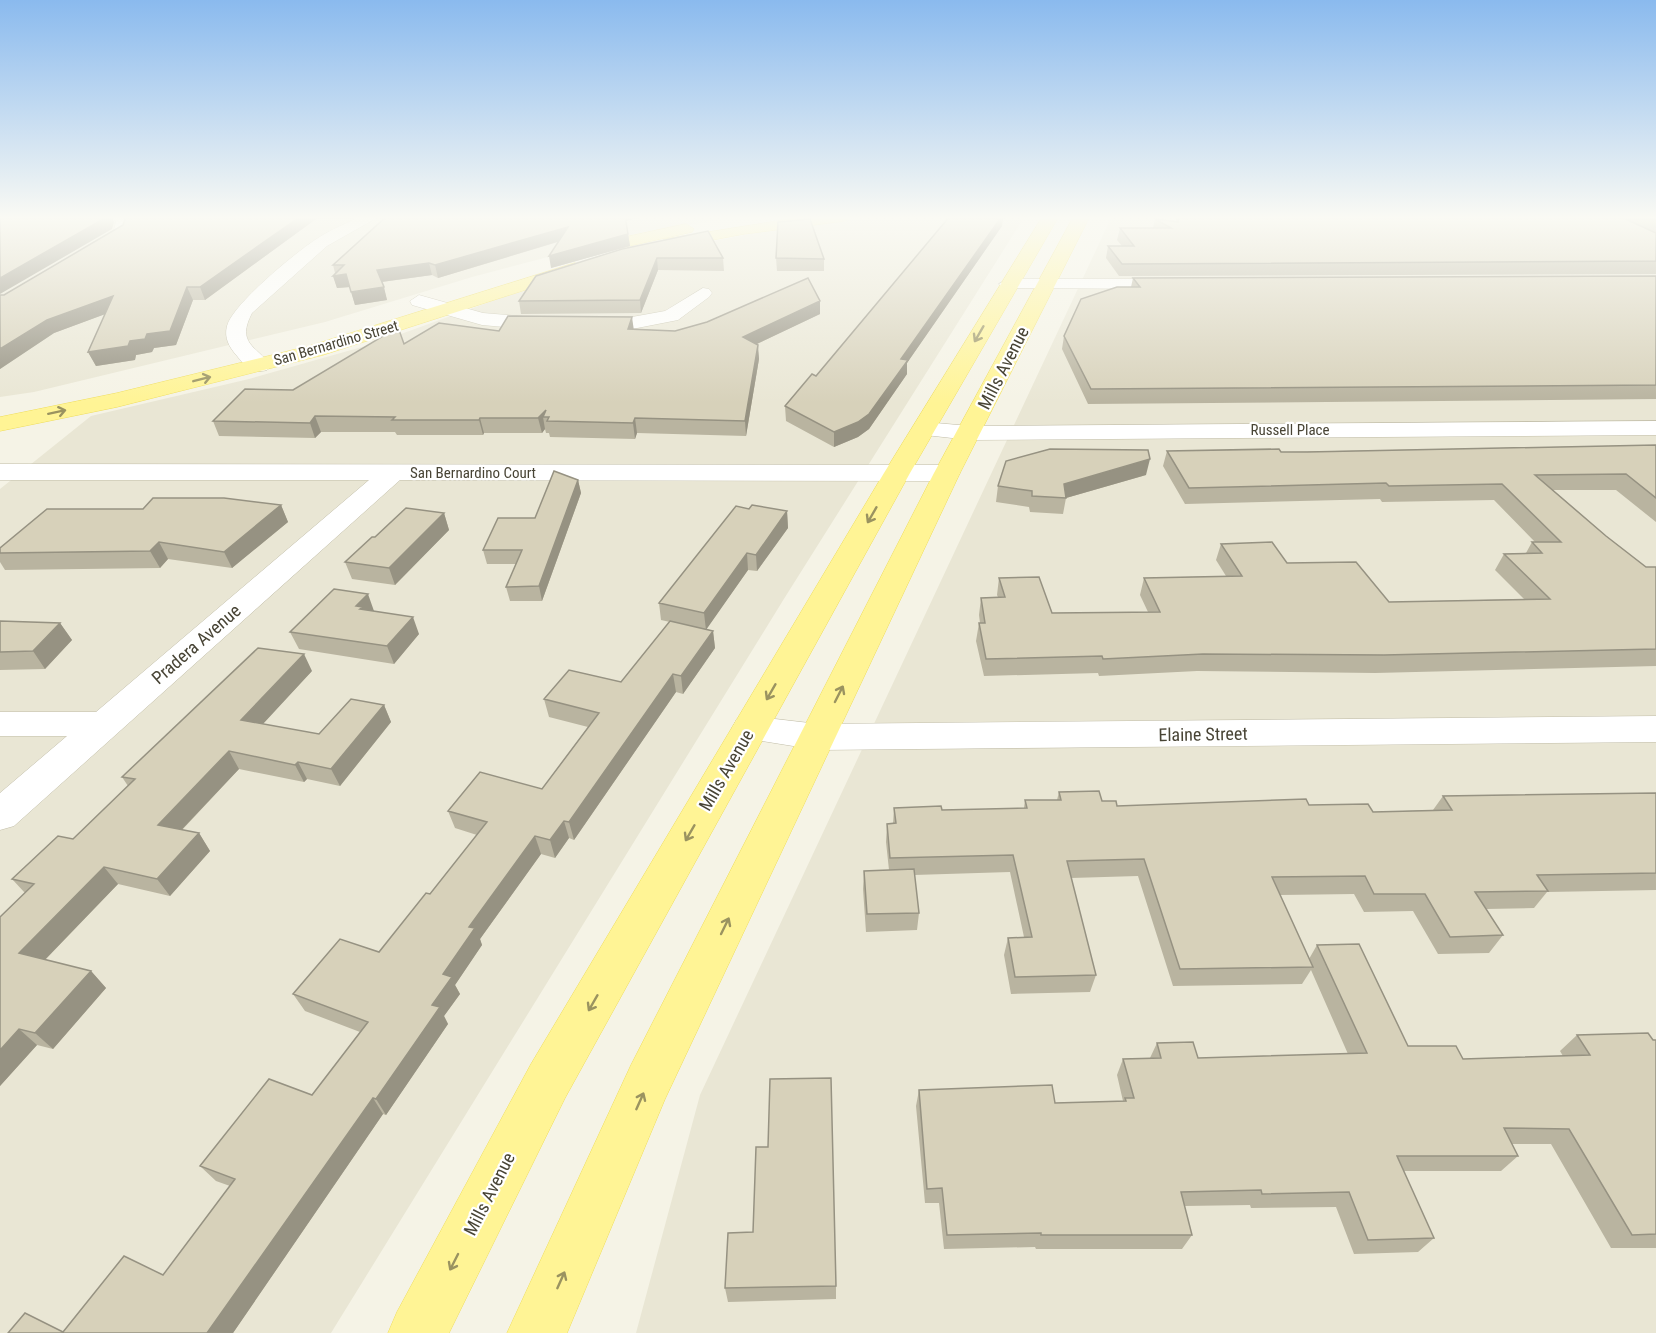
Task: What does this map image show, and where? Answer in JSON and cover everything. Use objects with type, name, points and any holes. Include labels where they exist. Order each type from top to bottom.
[{"type":"main road","name":"San Bernardino Street","points":[[0,424],[117,400],[251,359],[316,333],[493,278]]},
{"type":"main road","name":"San Bernardino Street","points":[[0,406],[372,334],[542,278]]},
{"type":"main road","name":"Mills Avenue","points":[[418,1333],[548,1081],[897,473],[1012,278]]},
{"type":"main road","name":"Mills Avenue","points":[[537,1333],[648,1082],[912,549],[947,473],[970,433],[1049,278]]},
{"type":"street","points":[[251,359],[234,334],[236,322],[244,310],[281,278]]},
{"type":"street","points":[[1008,284],[1200,284]]},
{"type":"street","points":[[419,301],[482,319],[529,323],[632,323],[671,316],[703,293]]},
{"type":"street","name":"Russell Place","points":[[924,429],[970,433],[1656,428]]},
{"type":"street","name":"San Bernardino Court","points":[[0,472],[947,473]]},
{"type":"street","name":"Pradera Avenue","points":[[0,815],[393,473]]},
{"type":"street","points":[[0,724],[103,724]]},
{"type":"street","name":"Elaine Street","points":[[750,728],[818,737],[1656,729]]},
{"type":"shaded area","points":[[0,278],[468,278],[325,322],[34,392],[0,397]]},
{"type":"shaded area","points":[[568,278],[986,278],[782,602],[331,1333],[0,1333],[0,489],[91,416],[249,379],[376,343],[506,296]]},
{"type":"shaded area","points":[[1083,278],[1656,278],[1656,1333],[636,1333],[700,1095]]},
{"type":"building","points":[[33,278],[213,278],[200,287],[187,287],[170,331],[147,334],[145,339],[130,341],[128,346],[88,352],[113,296],[47,320],[0,349],[0,295],[4,295]]},
{"type":"building","points":[[347,278],[380,278],[384,287],[351,292]]},
{"type":"building","points":[[534,278],[649,278],[640,300],[519,301]]},
{"type":"building","points":[[808,278],[820,301],[743,337],[758,345],[745,421],[635,418],[633,423],[547,421],[549,417],[543,417],[546,410],[538,418],[480,418],[479,420],[392,420],[395,417],[315,416],[310,423],[213,421],[245,389],[293,390],[398,327],[404,344],[439,323],[499,331],[508,316],[632,317],[628,329],[675,331],[707,322]]},
{"type":"building","points":[[898,278],[958,278],[901,359],[908,360],[869,414],[858,422],[834,432],[785,406],[812,374],[816,376]]},
{"type":"building","points":[[1133,278],[1656,278],[1656,385],[1091,389],[1064,336],[1081,299],[1117,287],[1140,287]]},
{"type":"building","points":[[1656,445],[1656,498],[1626,474],[1535,475],[1646,567],[1656,567],[1656,649],[1384,655],[1203,654],[1103,659],[1102,656],[986,659],[979,623],[985,623],[981,598],[1005,597],[999,578],[1039,577],[1052,613],[1160,612],[1144,578],[1242,576],[1221,544],[1272,542],[1287,563],[1356,562],[1389,602],[1550,599],[1504,554],[1542,553],[1532,542],[1561,542],[1502,484],[1389,486],[1386,483],[1189,488],[1167,451],[1279,449],[1281,452],[1307,452]]},
{"type":"building","points":[[1050,449],[1148,450],[1150,459],[1064,484],[1066,498],[1032,496],[1032,491],[998,486],[1006,461]]},
{"type":"building","points":[[554,471],[578,480],[539,586],[506,587],[522,550],[483,550],[498,518],[535,518]]},
{"type":"building","points":[[153,498],[224,498],[281,505],[224,552],[159,542],[150,551],[0,553],[0,548],[47,509],[143,509]]},
{"type":"building","points":[[752,505],[787,511],[756,555],[747,553],[704,613],[659,603],[736,506],[749,509]]},
{"type":"building","points":[[406,508],[444,513],[389,568],[345,562],[372,537],[375,537]]},
{"type":"building","points":[[334,589],[368,594],[356,606],[363,607],[360,609],[413,617],[387,646],[290,632]]},
{"type":"building","points":[[0,621],[60,623],[33,651],[0,652]]},
{"type":"building","points":[[670,621],[713,631],[681,676],[673,674],[569,822],[564,821],[550,840],[535,836],[469,927],[475,928],[443,974],[452,977],[432,1005],[440,1007],[207,1333],[8,1333],[25,1313],[63,1332],[124,1256],[163,1275],[235,1179],[200,1166],[269,1079],[312,1095],[368,1022],[293,994],[340,939],[379,952],[426,893],[430,894],[487,822],[448,811],[480,772],[542,789],[599,713],[544,699],[569,670],[621,682]]},
{"type":"building","points":[[258,648],[304,654],[241,720],[319,734],[351,699],[384,705],[331,769],[298,762],[295,765],[229,751],[158,825],[199,833],[157,879],[104,867],[19,953],[91,971],[35,1033],[19,1029],[0,1050],[0,917],[34,884],[12,879],[58,836],[73,839],[135,779],[122,777]]},
{"type":"building","points":[[1099,791],[1102,801],[1116,801],[1117,806],[1306,799],[1309,805],[1368,804],[1373,812],[1452,810],[1443,796],[1656,793],[1656,873],[1537,875],[1548,891],[1475,892],[1503,935],[1450,937],[1425,894],[1374,894],[1365,876],[1272,877],[1313,967],[1180,969],[1144,859],[1067,861],[1096,975],[1015,977],[1008,938],[1032,937],[1013,855],[890,858],[887,824],[896,823],[894,808],[941,806],[942,810],[1027,808],[1025,800],[1061,800],[1059,792]]},
{"type":"building","points":[[914,869],[919,913],[867,914],[864,871]]},
{"type":"building","points":[[1359,944],[1408,1046],[1456,1046],[1463,1059],[1590,1055],[1577,1035],[1648,1033],[1653,1040],[1656,1040],[1656,1234],[1632,1235],[1569,1129],[1504,1128],[1518,1156],[1397,1156],[1434,1238],[1368,1240],[1349,1192],[1262,1194],[1261,1190],[1181,1192],[1192,1235],[1041,1235],[1041,1233],[947,1235],[942,1188],[927,1189],[919,1090],[1052,1085],[1055,1103],[1126,1101],[1125,1098],[1134,1098],[1123,1059],[1161,1058],[1157,1043],[1193,1042],[1198,1058],[1367,1053],[1317,945]]},
{"type":"building","points":[[831,1078],[836,1286],[725,1288],[728,1233],[753,1232],[756,1147],[768,1147],[770,1079]]}]
